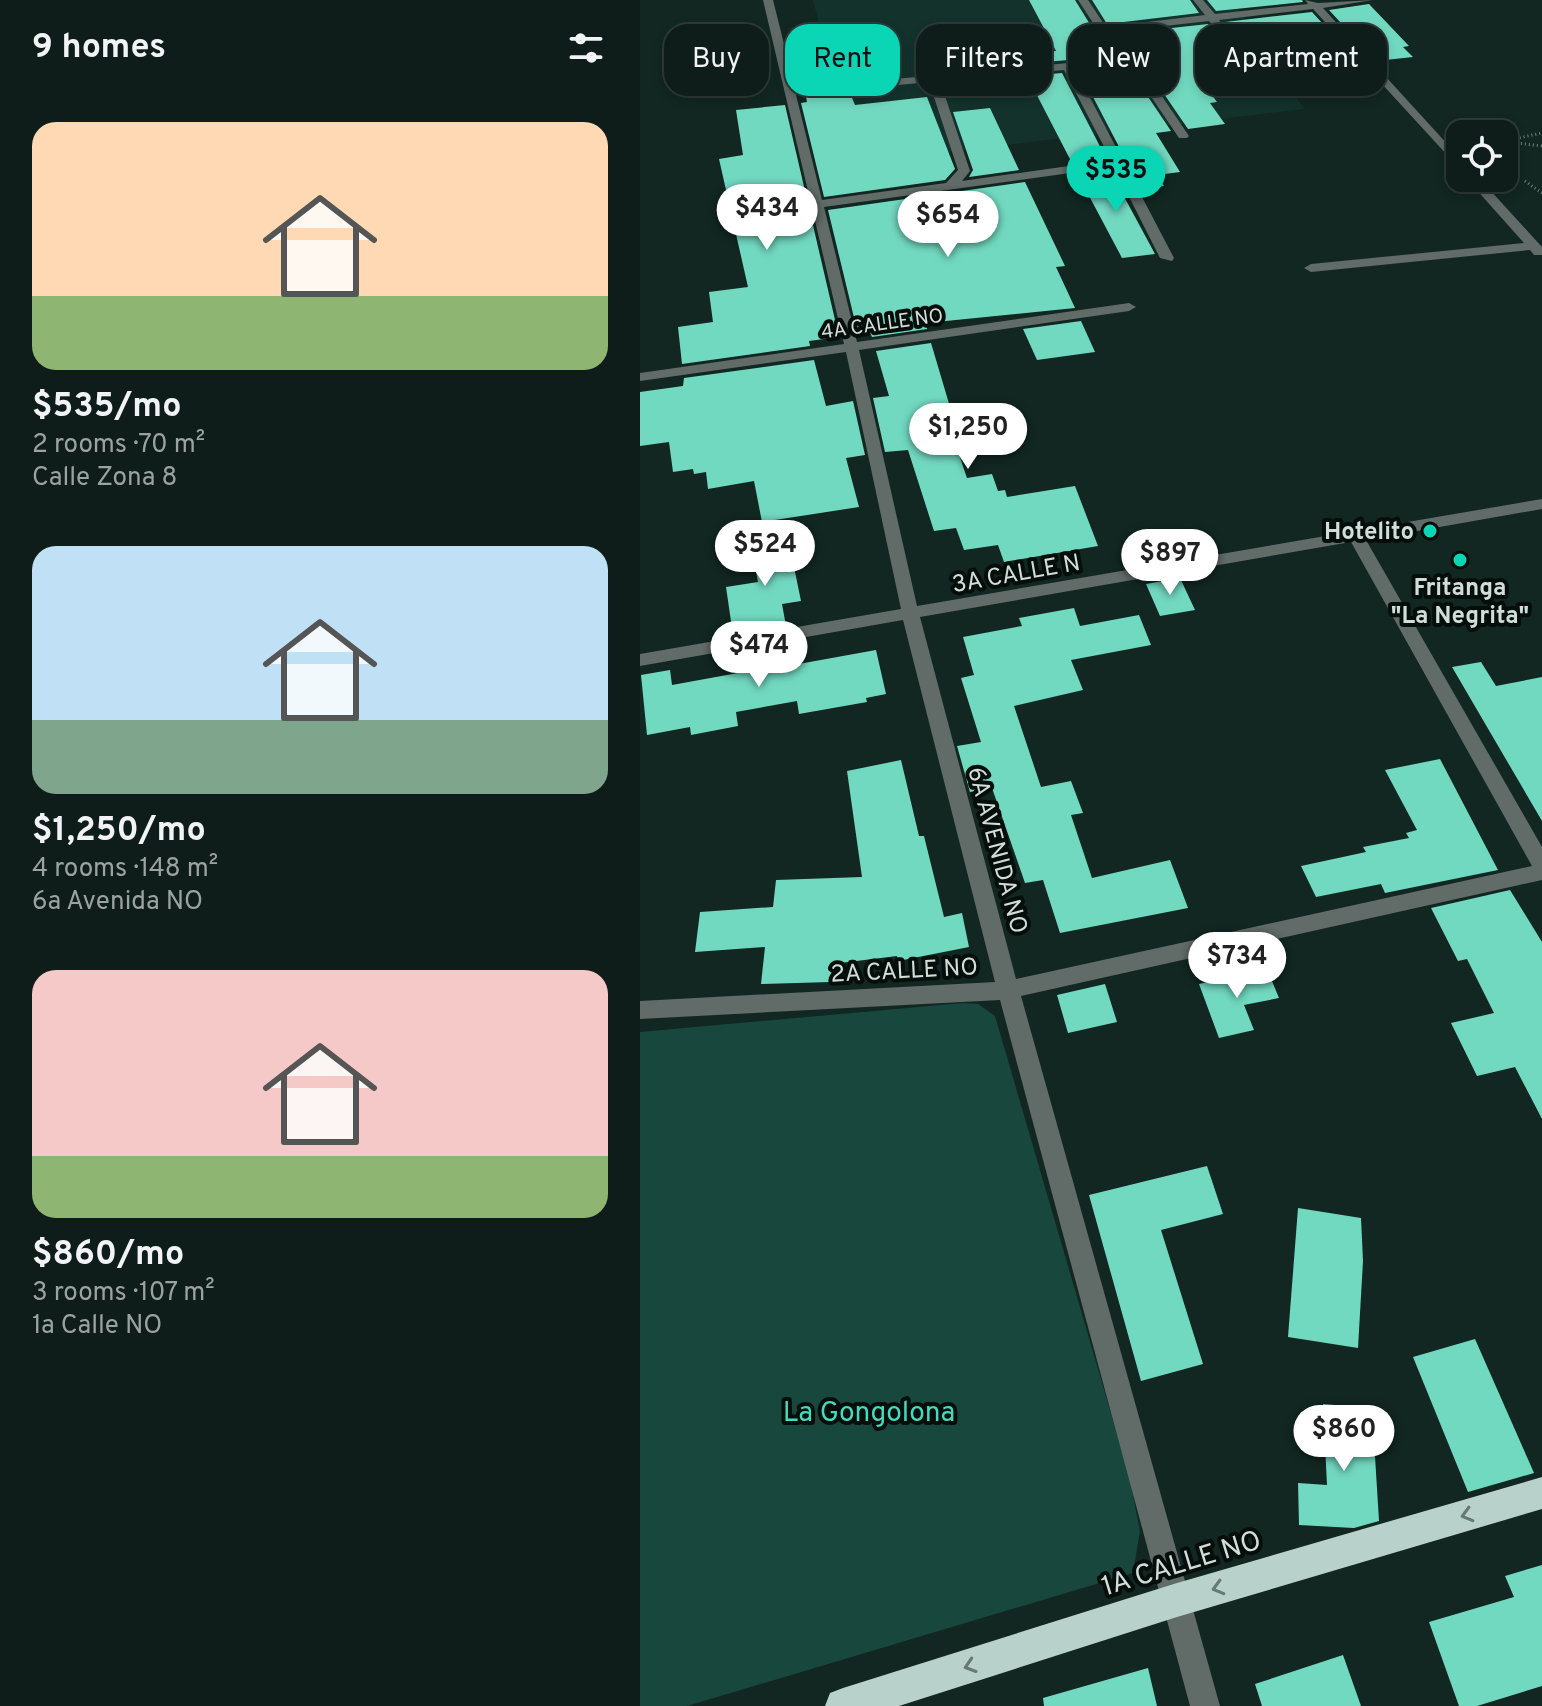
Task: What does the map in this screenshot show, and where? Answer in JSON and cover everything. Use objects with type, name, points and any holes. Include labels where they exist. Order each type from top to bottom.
[{"type":"highway","name":"1A CALLE NO","points":[[843,1706],[1177,1600],[1542,1493]]},
{"type":"street","name":"6A AVENIDA NO","points":[[768,0],[785,68]]},
{"type":"street","points":[[1083,0],[1099,24]]},
{"type":"street","points":[[1198,0],[1216,24]]},
{"type":"street","points":[[1157,24],[1313,3],[1368,0]]},
{"type":"street","points":[[1313,3],[1446,150]]},
{"type":"street","name":"6A AVENIDA NO","points":[[792,96],[911,616],[1008,990],[1205,1706]]},
{"type":"street","points":[[939,96],[964,171],[950,186]]},
{"type":"street","points":[[1083,96],[1167,258]]},
{"type":"street","points":[[1156,96],[1183,136]]},
{"type":"street","points":[[818,204],[1117,163]]},
{"type":"street","points":[[1485,192],[1540,252]]},
{"type":"street","points":[[1311,268],[1540,252]]},
{"type":"street","name":"4A CALLE NO","points":[[640,377],[1129,307]]},
{"type":"street","name":"3A CALLE N","points":[[640,660],[911,616],[1542,504]]},
{"type":"street","points":[[1356,537],[1542,865]]},
{"type":"street","name":"2A CALLE NO","points":[[640,1010],[1008,990],[1542,872]]},
{"type":"path","points":[[1518,139],[1542,133]]},
{"type":"path","points":[[1518,143],[1542,146]]},
{"type":"path","points":[[1525,181],[1542,193]]},
{"type":"shaded area","points":[[813,0],[1233,0],[1249,24],[1195,24],[1195,96],[1296,96],[1304,109],[856,163],[838,96],[900,96],[900,24],[819,24]]},
{"type":"green space","name":"La Gongolona","points":[[978,1004],[995,1016],[1129,1475],[1140,1531],[1133,1573],[687,1706],[640,1706],[640,1032]]},
{"type":"building","points":[[1029,0],[1075,0],[1090,24],[1068,24],[1068,60],[1052,61],[1052,51],[1056,51],[1052,43],[1052,24],[1042,24]]},
{"type":"building","points":[[1092,0],[1190,0],[1199,13],[1107,24]]},
{"type":"building","points":[[1207,0],[1302,0],[1303,2],[1216,11]]},
{"type":"building","points":[[1369,4],[1409,46],[1403,47],[1413,57],[1387,60],[1387,24],[1342,24],[1329,10]]},
{"type":"building","points":[[1312,12],[1323,24],[1227,24],[1225,22]]},
{"type":"building","points":[[1195,25],[1195,96],[1213,96],[1217,102],[1210,103],[1225,124],[1188,129],[1165,96],[1179,96],[1179,27]]},
{"type":"building","points":[[1062,73],[1068,85],[1068,96],[1074,96],[1106,158],[1072,163],[1037,96],[1052,96],[1052,74]]},
{"type":"building","points":[[851,96],[855,105],[927,97],[955,169],[945,180],[824,197],[801,103],[807,102],[806,97]]},
{"type":"building","points":[[1093,96],[1147,96],[1171,131],[1156,133],[1180,172],[1157,175],[1164,186],[1141,189]]},
{"type":"building","points":[[785,105],[839,337],[809,341],[810,346],[682,364],[678,327],[713,322],[709,292],[748,287],[719,159],[743,155],[736,110]]},
{"type":"building","points":[[990,108],[1019,170],[969,177],[973,170],[953,112]]},
{"type":"building","points":[[1112,170],[1155,254],[1122,258],[1078,175]]},
{"type":"building","points":[[1025,182],[1065,266],[1056,267],[1075,308],[926,323],[927,329],[872,337],[870,332],[858,334],[828,210]]},
{"type":"building","points":[[1081,321],[1095,352],[1037,360],[1023,329]]},
{"type":"building","points":[[931,343],[950,407],[943,408],[967,478],[992,474],[998,491],[1005,490],[1007,497],[1075,486],[1098,546],[1004,562],[998,545],[964,550],[956,528],[934,531],[908,450],[885,452],[873,398],[889,396],[876,351]]},
{"type":"building","points":[[814,360],[826,406],[853,401],[865,455],[846,458],[859,507],[762,522],[754,481],[708,489],[706,472],[694,474],[693,469],[673,472],[669,442],[640,446],[640,392],[683,386],[684,378]]},
{"type":"building","points":[[787,533],[801,601],[782,604],[786,626],[733,635],[726,587],[758,582],[750,539]]},
{"type":"building","points":[[1180,578],[1195,610],[1160,616],[1146,584]]},
{"type":"building","points":[[1074,608],[1080,626],[1139,615],[1151,645],[1071,660],[1083,690],[1014,706],[1041,787],[1071,781],[1083,813],[1071,815],[1092,878],[1170,860],[1188,908],[1060,933],[1043,880],[1025,883],[992,788],[970,792],[957,746],[981,742],[961,678],[974,675],[963,637],[1022,626],[1019,618]]},
{"type":"building","points":[[789,643],[793,665],[876,650],[886,694],[866,698],[867,702],[799,714],[797,701],[736,712],[738,726],[691,735],[690,727],[647,735],[641,675],[670,670],[672,685],[738,673],[735,652]]},
{"type":"building","points":[[1481,662],[1496,686],[1542,677],[1542,821],[1452,667]]},
{"type":"building","points":[[1440,759],[1498,870],[1385,893],[1381,884],[1316,897],[1301,866],[1366,852],[1363,847],[1409,838],[1406,833],[1417,830],[1385,770]]},
{"type":"building","points":[[901,760],[919,836],[924,836],[944,917],[962,913],[969,947],[898,961],[897,956],[832,964],[831,982],[761,984],[765,947],[695,952],[700,912],[773,907],[776,880],[862,877],[847,771]]},
{"type":"building","points":[[1510,890],[1542,942],[1542,1119],[1515,1067],[1477,1076],[1451,1023],[1494,1013],[1467,959],[1458,961],[1431,908]]},
{"type":"building","points":[[1267,969],[1279,998],[1244,1005],[1254,1030],[1219,1038],[1199,984]]},
{"type":"building","points":[[1105,984],[1117,1022],[1068,1033],[1057,995]]},
{"type":"building","points":[[1207,1166],[1223,1214],[1161,1230],[1203,1364],[1141,1381],[1089,1195]]},
{"type":"building","points":[[1298,1208],[1361,1218],[1363,1261],[1358,1348],[1288,1337]]},
{"type":"building","points":[[1475,1339],[1534,1473],[1468,1492],[1413,1357]]},
{"type":"building","points":[[1323,1404],[1372,1408],[1379,1521],[1354,1528],[1299,1525],[1298,1483],[1327,1485]]},
{"type":"building","points":[[1542,1565],[1542,1686],[1477,1706],[1459,1706],[1429,1622],[1514,1597],[1505,1576]]},
{"type":"building","points":[[1343,1655],[1361,1706],[1262,1706],[1255,1684]]},
{"type":"building","points":[[1148,1668],[1157,1706],[1044,1706],[1043,1698]]},
{"type":"place","name":"Hotelito","points":[[1430,531]]},
{"type":"place","name":"Fritanga \"La Negrita\"","points":[[1460,560]]}]
